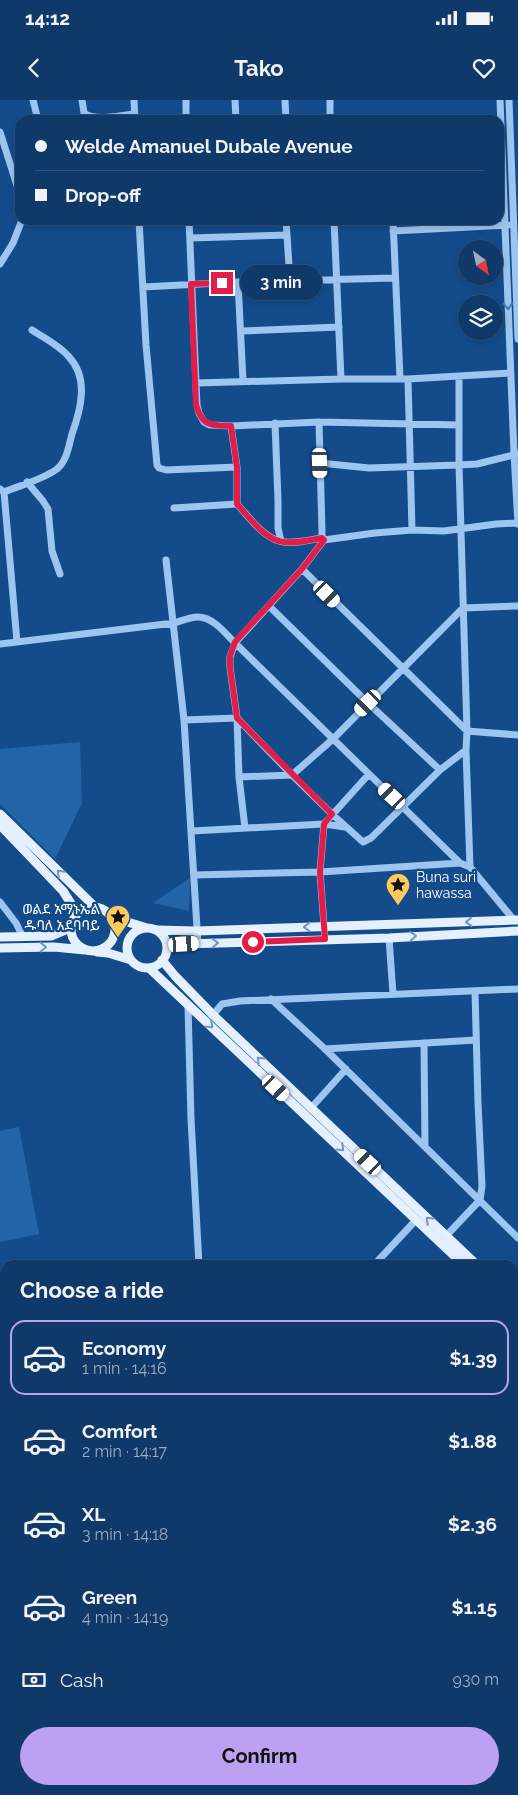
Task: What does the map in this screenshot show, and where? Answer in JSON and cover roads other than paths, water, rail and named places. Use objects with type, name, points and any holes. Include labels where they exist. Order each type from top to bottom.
[{"type":"main road","points":[[0,814],[96,907]]},
{"type":"main road","points":[[0,825],[63,891],[77,913]]},
{"type":"main road","points":[[110,914],[114,921],[114,937],[103,949],[90,951],[78,946],[73,941],[70,928],[73,918],[87,907],[103,909],[121,920],[157,930],[197,931],[516,920]]},
{"type":"main road","points":[[440,934],[441,922]]},
{"type":"main road","points":[[131,960],[127,952],[130,936],[136,930],[144,927]]},
{"type":"main road","points":[[0,937],[56,935],[70,928]]},
{"type":"main road","points":[[149,968],[160,963],[167,949],[163,935],[157,930]]},
{"type":"main road","points":[[167,949],[184,944],[389,938],[518,931]]},
{"type":"main road","points":[[0,948],[54,947],[108,953],[149,968],[459,1260]]},
{"type":"main road","points":[[162,960],[175,976],[213,1014],[472,1260]]},
{"type":"street","points":[[33,100],[37,115]]},
{"type":"street","points":[[82,100],[84,113],[87,115]]},
{"type":"street","points":[[134,100],[134,115]]},
{"type":"street","points":[[186,100],[186,115]]},
{"type":"street","points":[[235,100],[236,115]]},
{"type":"street","points":[[285,100],[286,115]]},
{"type":"street","points":[[330,100],[330,115]]},
{"type":"street","points":[[500,100],[500,115]]},
{"type":"street","points":[[509,100],[515,171],[518,339]]},
{"type":"street","points":[[0,132],[15,179]]},
{"type":"street","points":[[231,426],[237,467],[237,504],[263,532],[281,542],[298,542],[412,530],[444,531],[518,523],[516,444],[504,212]]},
{"type":"street","points":[[0,264],[13,243],[20,225]]},
{"type":"street","points":[[139,225],[157,465],[159,468],[166,470],[237,467]]},
{"type":"street","points":[[189,225],[196,405],[204,422],[210,425],[231,426],[319,422],[459,425]]},
{"type":"street","points":[[286,225],[290,281]]},
{"type":"street","points":[[334,225],[341,379]]},
{"type":"street","points":[[393,225],[395,278],[409,424],[412,530]]},
{"type":"street","points":[[393,231],[516,225]]},
{"type":"street","points":[[190,238],[287,235]]},
{"type":"street","points":[[143,288],[238,282],[395,278]]},
{"type":"street","points":[[238,282],[243,381]]},
{"type":"street","points":[[241,331],[339,327]]},
{"type":"street","points":[[509,327],[518,327]]},
{"type":"street","points":[[17,642],[2,490],[47,474],[63,463],[76,422],[82,394],[81,376],[78,367],[68,356],[32,330]]},
{"type":"street","points":[[196,383],[404,379],[511,373]]},
{"type":"street","points":[[459,376],[459,465],[470,867]]},
{"type":"street","points":[[245,828],[239,777],[237,718],[230,656],[235,642],[302,569],[323,539],[319,422]]},
{"type":"street","points":[[275,423],[278,528],[281,542]]},
{"type":"street","points":[[320,463],[369,468],[459,465],[500,460],[516,454]]},
{"type":"street","points":[[27,482],[44,501],[48,509],[52,551],[60,574]]},
{"type":"street","points":[[174,508],[237,504]]},
{"type":"street","points":[[166,560],[184,720],[198,944]]},
{"type":"street","points":[[302,569],[467,731],[518,735]]},
{"type":"street","points":[[268,606],[440,770]]},
{"type":"street","points":[[239,777],[292,775],[333,739],[463,608],[518,606]]},
{"type":"street","points":[[0,644],[174,623],[198,617],[207,619],[216,624],[235,642],[460,863],[470,867],[516,920]]},
{"type":"street","points":[[184,720],[237,718],[292,775],[363,842],[371,838],[440,770],[466,750]]},
{"type":"street","points":[[325,939],[320,872],[324,824],[369,774]]},
{"type":"street","points":[[192,832],[324,824],[345,827]]},
{"type":"street","points":[[194,875],[320,872],[460,863]]},
{"type":"street","points":[[0,902],[16,923],[22,937]]},
{"type":"street","points":[[389,938],[393,994]]},
{"type":"street","points":[[213,1014],[222,1004],[229,1002],[518,989]]},
{"type":"street","points":[[446,1236],[480,1200],[482,1175],[475,991]]},
{"type":"street","points":[[271,999],[346,1069],[518,1238]]},
{"type":"street","points":[[188,1005],[190,1110],[199,1260]]},
{"type":"street","points":[[325,1049],[476,1040]]},
{"type":"street","points":[[424,1043],[425,1146]]},
{"type":"street","points":[[311,1108],[346,1069]]},
{"type":"street","points":[[379,1260],[416,1220]]},
{"type":"place","name":"Buna suri hawassa","points":[[398,906]]},
{"type":"place","name":"ወልደ አማኑኤል ዱባለ አደባባይ","points":[[118,938]]}]
